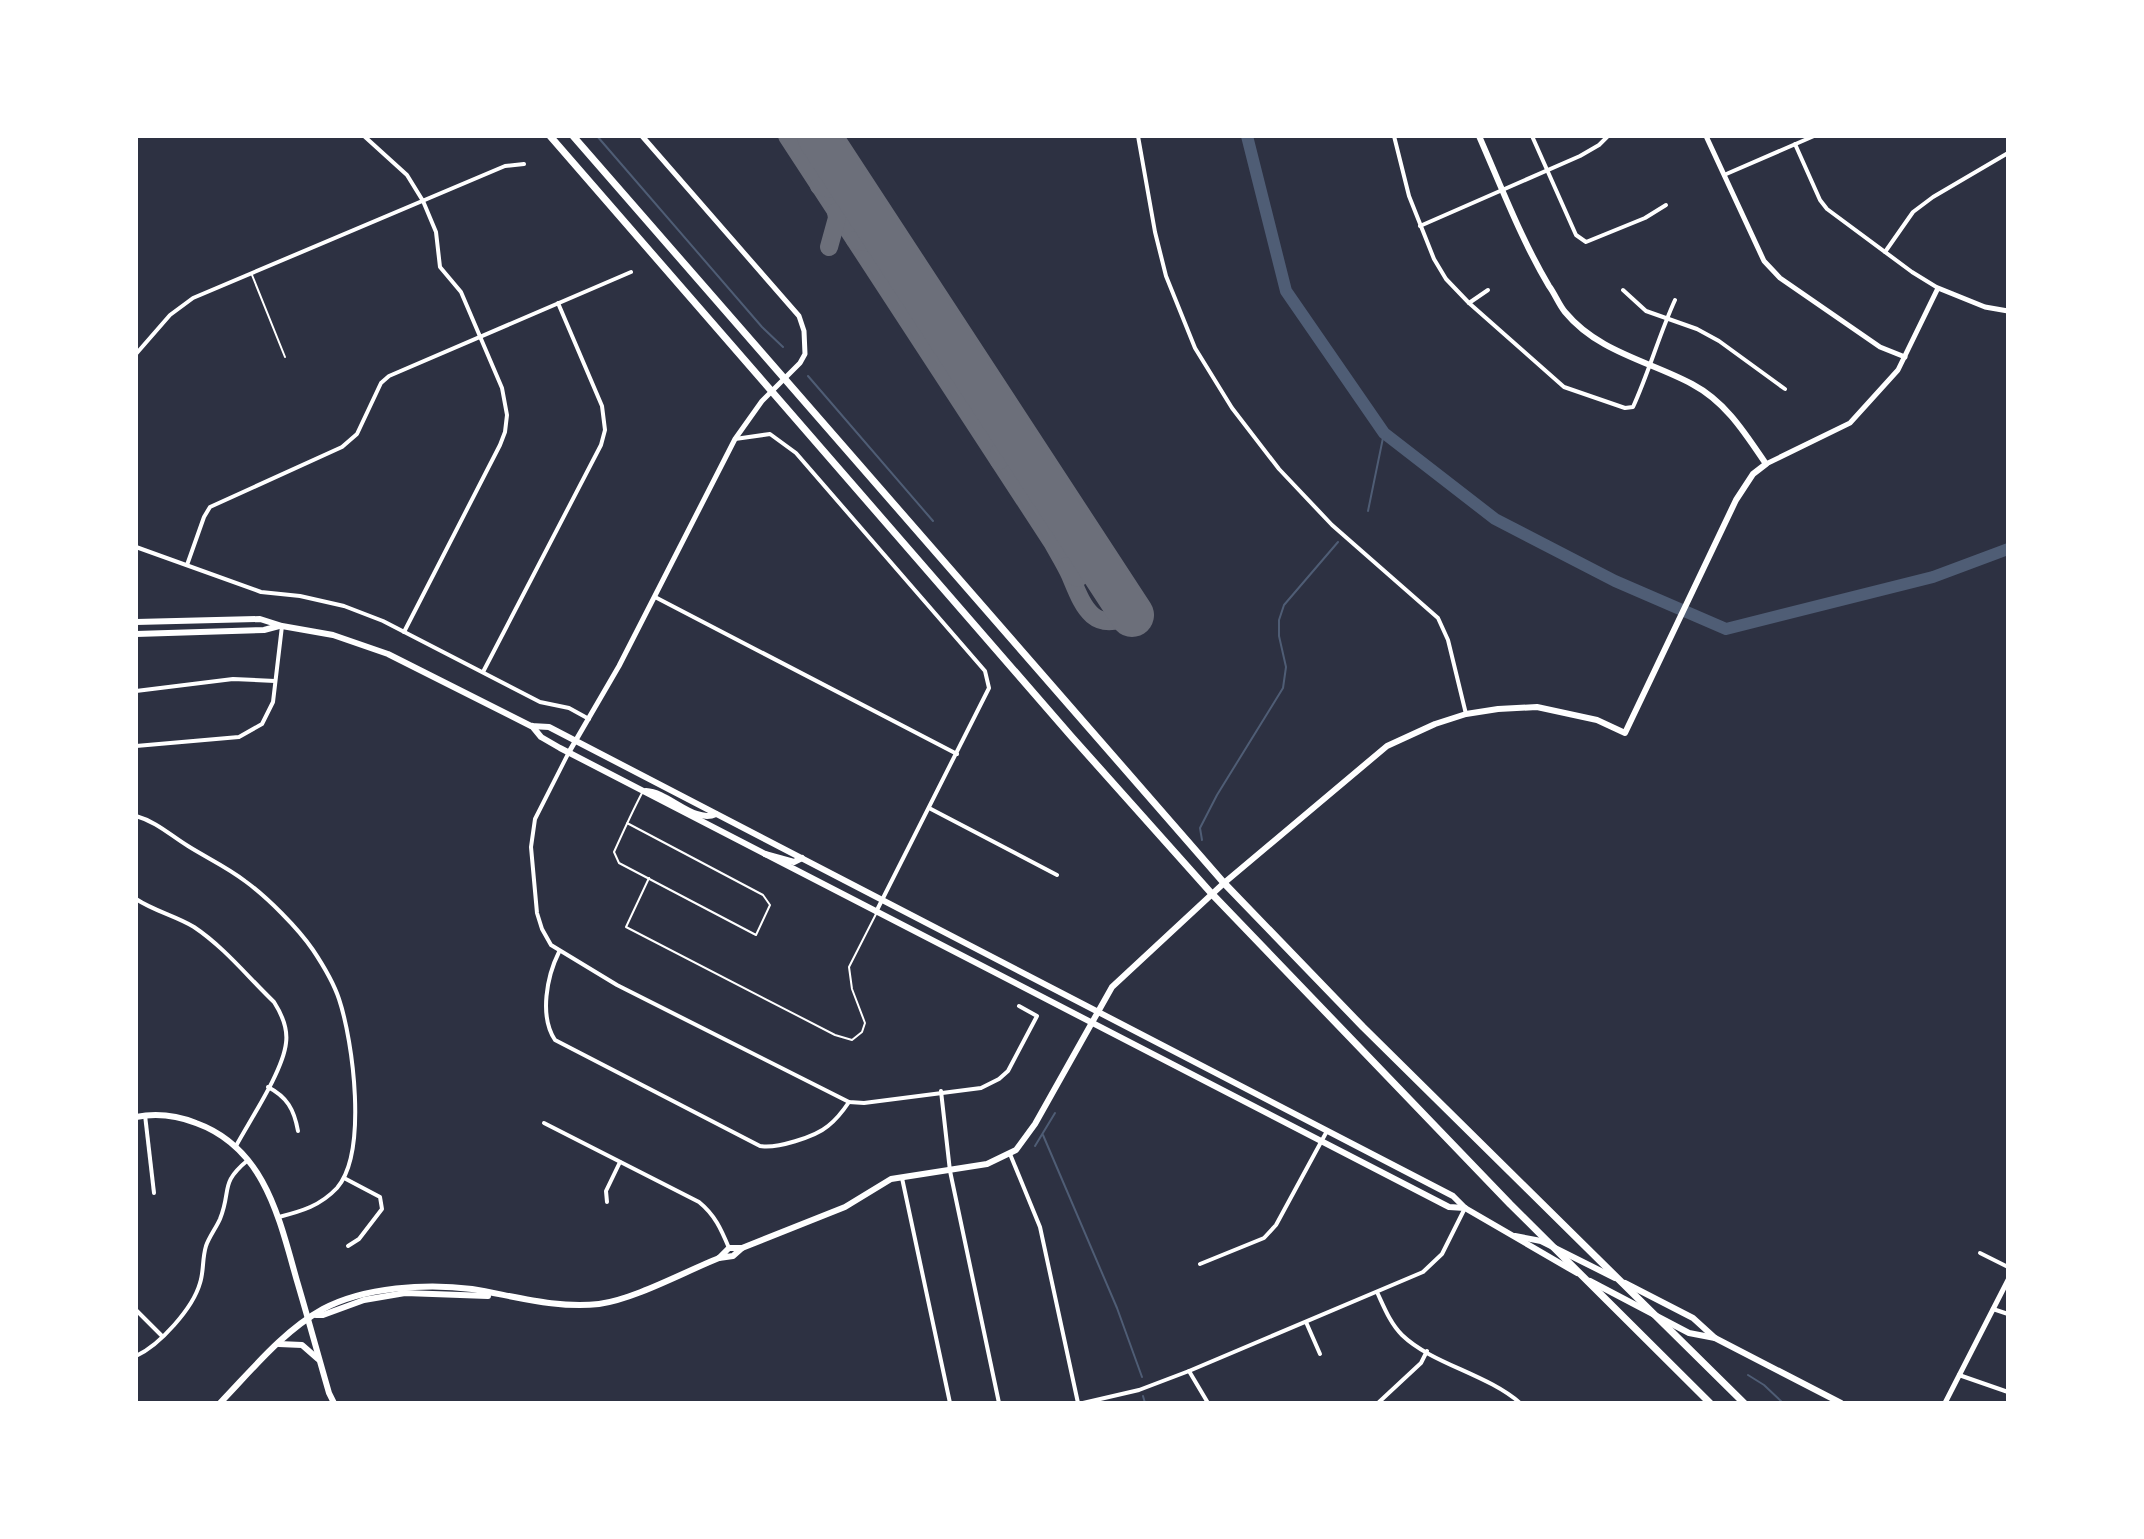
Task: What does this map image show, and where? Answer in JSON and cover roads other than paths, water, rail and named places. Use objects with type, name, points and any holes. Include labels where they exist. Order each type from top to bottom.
[{"type":"highway","points":[[550,136],[1061,725],[1212,894],[1517,1211],[1710,1403]]},
{"type":"highway","points":[[573,136],[1224,883],[1363,1027],[1744,1403]]},
{"type":"main road","points":[[220,1403],[279,1344],[308,1320],[321,1310],[344,1301],[410,1287],[473,1289],[570,1305],[601,1304],[719,1258],[733,1256],[742,1248],[845,1207],[891,1179],[987,1164],[1010,1154],[1027,1138],[1112,987],[1224,883],[1387,746],[1435,724],[1466,714],[1498,709],[1537,707],[1597,720],[1625,733],[1736,500],[1753,474],[1766,464],[1730,412],[1693,384],[1622,355],[1594,338],[1565,312],[1537,266],[1479,136]]},
{"type":"main road","points":[[136,622],[260,619],[317,631],[374,648],[531,726],[541,737],[642,792],[1449,1207],[1465,1208]]},
{"type":"main road","points":[[136,634],[264,630],[282,626]]},
{"type":"main road","points":[[531,726],[549,727],[1453,1196],[1465,1208],[1514,1235],[1536,1252],[1689,1333],[1715,1338]]},
{"type":"main road","points":[[642,792],[656,793],[705,817],[716,814]]},
{"type":"main road","points":[[762,853],[794,862],[802,858]]},
{"type":"main road","points":[[136,1117],[145,1115],[187,1120],[211,1128],[236,1146],[267,1187],[334,1403]]},
{"type":"main road","points":[[1514,1235],[1541,1241],[1667,1304],[1693,1318],[1715,1338],[1841,1403]]},
{"type":"main road","points":[[719,1258],[729,1248],[742,1248]]},
{"type":"main road","points":[[279,1344],[302,1345],[320,1361]]},
{"type":"street","points":[[364,136],[407,175],[423,201],[436,232],[440,267],[461,292],[505,399],[505,432],[404,632]]},
{"type":"street","points":[[642,136],[799,316],[804,331],[805,354],[752,412],[735,439],[655,597],[535,819],[531,847],[539,921],[551,945],[559,952],[617,985],[849,1102],[864,1103],[981,1088],[1008,1071],[1037,1016],[1019,1006]]},
{"type":"street","points":[[1138,136],[1166,276],[1195,348],[1232,408],[1279,469],[1332,525],[1438,618],[1448,640],[1466,714]]},
{"type":"street","points":[[1395,136],[1401,172],[1420,226],[1446,279],[1564,387],[1625,408],[1633,407],[1675,300]]},
{"type":"street","points":[[1532,136],[1576,235],[1586,242],[1645,218],[1666,205]]},
{"type":"street","points":[[1420,226],[1548,171],[1599,145],[1608,136]]},
{"type":"street","points":[[1706,136],[1756,248],[1780,278],[1880,347],[1905,357]]},
{"type":"street","points":[[1723,175],[1814,136]]},
{"type":"street","points":[[1795,144],[1827,209],[1938,288],[1985,307],[2008,311]]},
{"type":"street","points":[[1885,252],[1913,212],[2008,153]]},
{"type":"street","points":[[136,354],[170,315],[193,298],[505,166],[524,164]]},
{"type":"street","points":[[187,565],[210,507],[342,447],[357,434],[381,383],[389,376],[631,272]]},
{"type":"street","points":[[1766,464],[1850,423],[1887,384],[1905,357],[1938,288]]},
{"type":"street","points":[[1469,303],[1488,290]]},
{"type":"street","points":[[1623,290],[1646,311],[1719,341],[1785,389]]},
{"type":"street","points":[[483,672],[601,445],[605,430],[602,406],[558,303]]},
{"type":"street","points":[[735,439],[770,434],[796,453],[985,671],[989,688],[876,912]]},
{"type":"street","points":[[136,547],[261,592],[300,596],[344,606],[404,632],[540,702],[569,708],[589,719]]},
{"type":"street","points":[[655,597],[957,754]]},
{"type":"street","points":[[136,746],[239,737],[262,724],[270,712],[282,626]]},
{"type":"street","points":[[136,691],[233,679],[275,681]]},
{"type":"street","points":[[929,808],[1057,875]]},
{"type":"street","points":[[136,816],[160,825],[185,845],[247,881],[311,946],[339,998],[350,1040],[355,1099],[352,1152],[344,1178],[319,1204],[278,1217]]},
{"type":"street","points":[[136,899],[151,909],[192,926],[219,948],[274,1002],[280,1012],[287,1042],[282,1059],[236,1146]]},
{"type":"street","points":[[559,952],[549,971],[546,995],[551,1033],[555,1040],[760,1146],[770,1148],[819,1132],[838,1117],[849,1102]]},
{"type":"street","points":[[268,1087],[288,1101],[298,1131]]},
{"type":"street","points":[[941,1091],[950,1171],[999,1403]]},
{"type":"street","points":[[145,1115],[154,1193]]},
{"type":"street","points":[[544,1123],[699,1202],[718,1222],[729,1248]]},
{"type":"street","points":[[1200,1264],[1264,1238],[1276,1225],[1327,1131]]},
{"type":"street","points":[[1010,1154],[1040,1227],[1080,1403],[1139,1390],[1189,1371],[1423,1272],[1442,1254],[1465,1208]]},
{"type":"street","points":[[136,1356],[162,1336],[191,1305],[202,1277],[202,1258],[207,1243],[220,1219],[227,1183],[248,1160]]},
{"type":"street","points":[[607,1202],[606,1191],[620,1162]]},
{"type":"street","points":[[901,1176],[950,1403]]},
{"type":"street","points":[[344,1178],[380,1197],[382,1209],[359,1239],[348,1246]]},
{"type":"street","points":[[1980,1253],[2008,1267]]},
{"type":"street","points":[[1945,1403],[2008,1280]]},
{"type":"street","points":[[1377,1292],[1390,1321],[1403,1335],[1520,1403]]},
{"type":"street","points":[[1993,1309],[2008,1314]]},
{"type":"street","points":[[136,1310],[162,1336]]},
{"type":"street","points":[[1306,1322],[1320,1354]]},
{"type":"street","points":[[1378,1403],[1421,1363],[1427,1351]]},
{"type":"street","points":[[1189,1371],[1208,1403]]},
{"type":"street","points":[[1959,1375],[2008,1392]]},
{"type":"lane","points":[[251,274],[285,357]]},
{"type":"lane","points":[[627,823],[763,895],[770,905],[756,935],[619,863],[614,852],[627,823],[642,792]]},
{"type":"lane","points":[[649,878],[626,927],[835,1035],[852,1040],[862,1032],[865,1023],[852,989],[849,967],[876,912]]},
{"type":"waterway","points":[[597,136],[762,327],[783,347]]},
{"type":"waterway","points":[[1247,136],[1286,291],[1384,433],[1495,519],[1615,581],[1726,629],[1933,577],[2008,549]]},
{"type":"waterway","points":[[808,376],[933,521]]},
{"type":"waterway","points":[[1368,511],[1384,433]]},
{"type":"waterway","points":[[1202,840],[1200,828],[1217,795],[1283,688],[1286,667],[1279,620],[1284,605],[1338,542]]},
{"type":"waterway","points":[[1035,1146],[1055,1113]]},
{"type":"waterway","points":[[1043,1135],[1117,1308],[1142,1377]]},
{"type":"waterway","points":[[1748,1375],[1783,1403]]},
{"type":"waterway","points":[[1143,1396],[1145,1403]]}]
